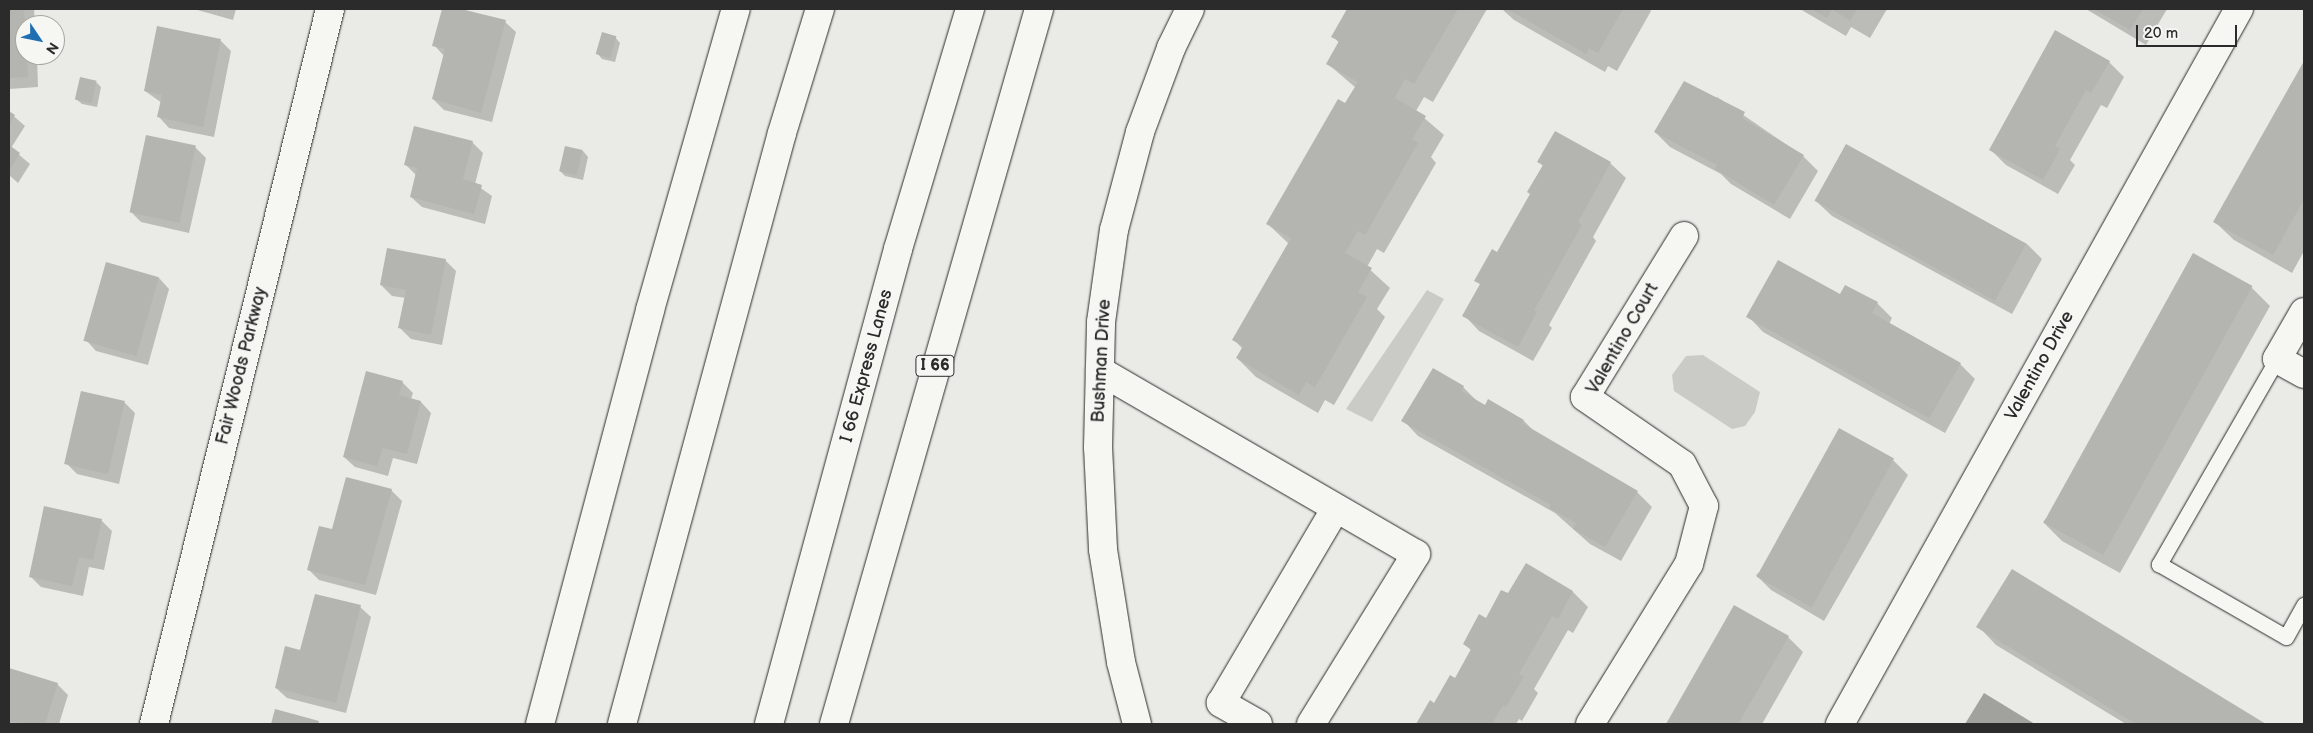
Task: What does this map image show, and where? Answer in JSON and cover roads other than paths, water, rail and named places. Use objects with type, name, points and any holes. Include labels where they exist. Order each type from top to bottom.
[{"type":"main road","name":"Fair Woods Parkway","points":[[154,724],[330,9]]},
{"type":"main road","points":[[540,724],[648,319],[736,9]]},
{"type":"main road","points":[[622,724],[780,143],[820,9]]},
{"type":"main road","name":"I 66 Express Lanes","points":[[769,724],[898,249],[970,9]]},
{"type":"main road","name":"I 66","points":[[834,724],[1039,9]]},
{"type":"main road","name":"Bushman Drive","points":[[1137,724],[1121,662],[1103,550],[1098,447],[1101,322],[1114,230],[1140,132],[1171,48],[1190,9]]},
{"type":"main road","name":"Valentino Drive","points":[[1840,724],[2240,9]]},
{"type":"main road","name":"Valentino Court","points":[[1590,724],[1689,564],[1704,506],[1682,464],[1585,397],[1684,236]]},
{"type":"main road","points":[[2304,312],[2278,359],[2304,374]]},
{"type":"main road","points":[[1100,371],[1416,554],[1311,724]]},
{"type":"main road","points":[[1258,724],[1221,703],[1336,508]]},
{"type":"lane","points":[[2278,359],[2159,564],[2286,637],[2304,605]]}]
